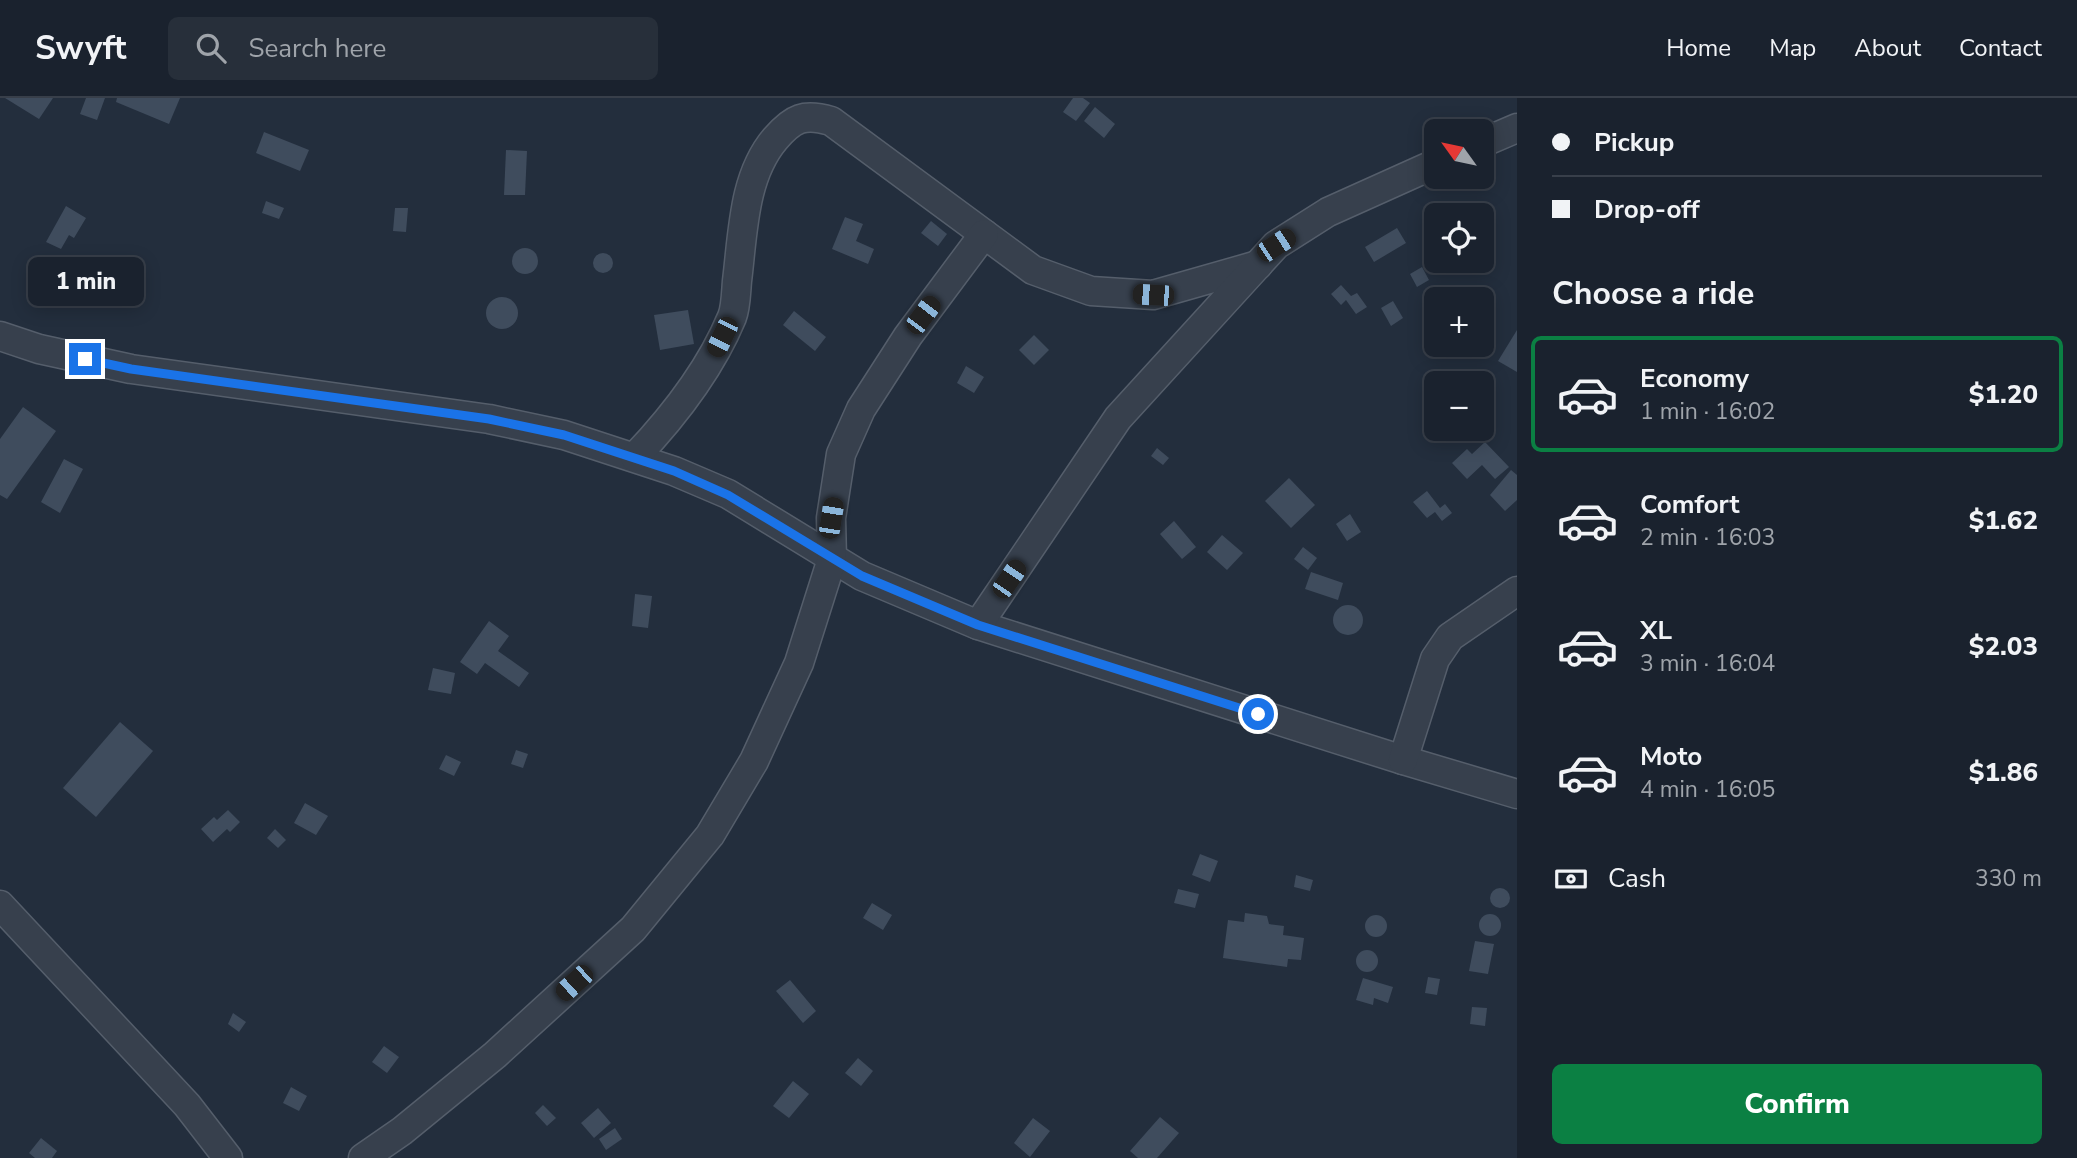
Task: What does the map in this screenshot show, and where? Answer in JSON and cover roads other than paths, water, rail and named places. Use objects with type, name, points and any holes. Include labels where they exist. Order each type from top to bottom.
[{"type":"street","points":[[635,457],[664,426],[711,360],[733,314],[747,201],[756,168],[767,148],[783,129],[798,118],[815,116],[831,121],[1033,270],[1091,291],[1153,295],[1258,265]]},
{"type":"street","points":[[1494,138],[1517,128]]},
{"type":"street","points":[[978,625],[1118,418],[1276,245],[1328,212],[1424,169]]},
{"type":"street","points":[[363,1158],[402,1131],[495,1055],[633,929],[710,835],[754,761],[799,663],[832,559],[831,518],[841,454],[861,408],[908,336],[984,234]]},
{"type":"street","points":[[0,336],[39,349],[131,369],[489,419],[564,435],[674,471],[728,495],[862,576],[978,625],[1517,794]]},
{"type":"street","points":[[1403,760],[1435,659],[1450,637],[1517,591]]},
{"type":"street","points":[[0,905],[187,1105],[228,1158]]}]
